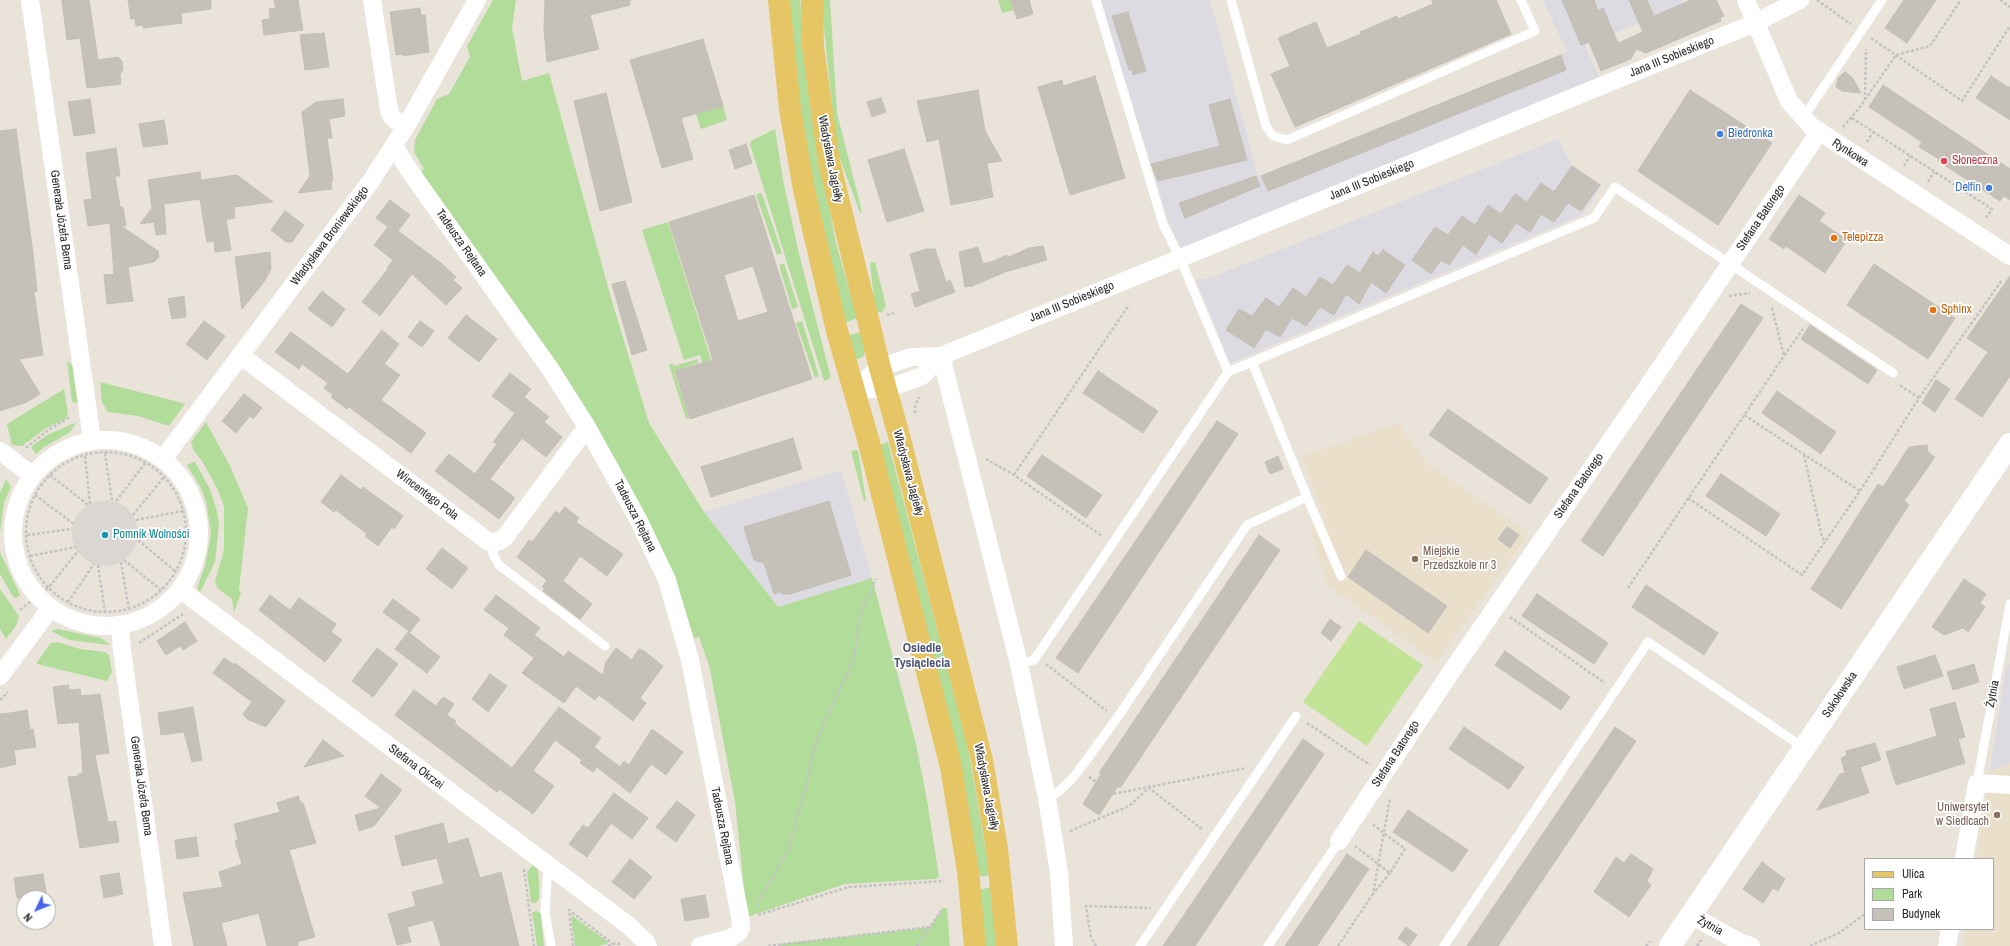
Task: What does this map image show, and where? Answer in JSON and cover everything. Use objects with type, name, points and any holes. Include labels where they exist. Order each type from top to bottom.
[{"type":"main road","points":[[778,0],[796,151],[815,241],[853,389],[868,440],[951,767],[968,871],[975,946]]},
{"type":"main road","name":"Władysława Jagiełły","points":[[812,0],[813,46],[829,162],[880,368],[982,760],[997,849],[1007,946]]},
{"type":"street","name":"Generała Józefa Bema","points":[[30,0],[88,447]]},
{"type":"street","points":[[372,0],[389,110],[392,117],[405,128]]},
{"type":"street","name":"Władysława Broniewskiego","points":[[163,459],[370,181],[394,146],[477,0]]},
{"type":"street","name":"Rynkowa","points":[[1746,0],[1789,101],[1803,118],[1819,132],[2010,256]]},
{"type":"street","name":"Jana III Sobieskiego","points":[[853,389],[880,368],[911,357],[941,356],[1755,23],[1800,0]]},
{"type":"street","name":"Stefana Batorego","points":[[1346,843],[1384,774],[1449,675],[1819,132]]},
{"type":"street","name":"Tadeusza Rejtana","points":[[394,146],[411,173],[551,370],[587,427],[638,519],[667,580],[690,660],[740,916],[741,928],[738,933],[731,938],[700,946]]},
{"type":"street","name":"Wincentego Pola","points":[[240,356],[489,542],[495,542]]},
{"type":"street","points":[[941,356],[1019,664],[1047,798],[1059,872],[1064,946]]},
{"type":"street","name":"Jana III Sobieskiego","points":[[853,389],[886,389],[922,376],[941,356]]},
{"type":"street","points":[[495,542],[500,541],[505,537],[587,427]]},
{"type":"street","points":[[120,440],[140,447],[163,459],[176,470],[185,483],[195,506],[200,528],[195,564],[181,590],[169,602],[153,613],[120,626],[103,628],[85,625],[66,618],[50,609],[23,577],[12,541],[16,504],[32,475],[63,449],[88,447],[120,440]]},
{"type":"street","name":"Sokołowska","points":[[1670,946],[2010,444]]},
{"type":"street","points":[[0,451],[32,475]]},
{"type":"street","name":"Stefana Okrzei","points":[[181,590],[628,925],[646,942],[648,946]]},
{"type":"street","points":[[0,676],[50,609]]},
{"type":"street","name":"Generała Józefa Bema","points":[[120,626],[122,650],[163,946]]},
{"type":"street","points":[[1977,783],[2010,785]]},
{"type":"street","name":"Żytnia","points":[[1964,858],[1977,783]]},
{"type":"street","name":"Żytnia","points":[[1691,915],[1739,942],[1751,946]]},
{"type":"street","points":[[1947,946],[1950,930]]},
{"type":"lane","points":[[1096,0],[1163,224],[1180,258],[1228,372]]},
{"type":"lane","points":[[1231,0],[1266,126],[1273,136],[1287,140],[1535,31],[1521,0]]},
{"type":"lane","points":[[1803,118],[1864,33],[1882,0]]},
{"type":"lane","points":[[1019,664],[1034,660],[1228,372],[1594,218],[1615,188],[1893,373]]},
{"type":"lane","points":[[1252,362],[1307,497],[1342,576]]},
{"type":"lane","points":[[1047,798],[1058,792],[1071,780],[1117,718],[1247,524],[1307,497]]},
{"type":"lane","points":[[495,542],[493,554],[499,565],[605,646]]},
{"type":"lane","name":"Żytnia","points":[[1977,783],[2010,604]]},
{"type":"lane","points":[[1444,946],[1648,642],[1804,748]]},
{"type":"lane","points":[[1140,946],[1296,716]]},
{"type":"lane","points":[[1268,946],[1346,843]]},
{"type":"lane","points":[[548,866],[545,912],[552,946]]},
{"type":"path","points":[[1817,0],[1962,101],[2010,26]]},
{"type":"path","points":[[1842,128],[1865,101],[1896,55],[1930,46],[1961,0]]},
{"type":"path","points":[[2000,0],[2010,7]]},
{"type":"path","points":[[1864,33],[1865,101]]},
{"type":"path","points":[[1852,118],[1992,209],[1984,221]]},
{"type":"path","points":[[1865,144],[1873,132]]},
{"type":"path","points":[[1903,168],[1910,156]]},
{"type":"path","points":[[1926,184],[1934,172]]},
{"type":"path","points":[[1688,498],[1802,575],[1860,491],[1919,398],[2002,280]]},
{"type":"path","points":[[1725,297],[1753,293]]},
{"type":"path","points":[[1771,303],[1784,356]]},
{"type":"path","points":[[1014,474],[1129,305]]},
{"type":"path","points":[[1628,588],[1811,318]]},
{"type":"path","points":[[1893,373],[1890,379],[1919,398]]},
{"type":"path","points":[[916,420],[915,406],[920,396]]},
{"type":"path","points":[[21,452],[48,430],[68,419],[72,412]]},
{"type":"path","points":[[1744,415],[1860,491]]},
{"type":"path","points":[[88,447],[105,453],[120,453],[146,462],[164,477],[173,487],[183,511],[185,530],[184,551],[176,572],[161,590],[134,608],[105,612],[88,610],[68,602],[39,577],[30,556],[26,534],[27,519],[36,494],[42,483],[56,469],[88,447]]},
{"type":"path","points":[[50,475],[89,504],[88,447]]},
{"type":"path","points":[[105,453],[112,500]]},
{"type":"path","points":[[1804,454],[1822,537],[1825,542]]},
{"type":"path","points":[[986,459],[1014,474],[1113,543]]},
{"type":"path","points":[[116,501],[146,462]]},
{"type":"path","points":[[133,515],[164,477]]},
{"type":"path","points":[[36,494],[74,524]]},
{"type":"path","points":[[136,520],[183,511]]},
{"type":"path","points":[[26,534],[72,529]]},
{"type":"path","points":[[176,572],[138,538],[185,530]]},
{"type":"path","points":[[30,556],[76,547]]},
{"type":"path","points":[[49,587],[78,551]]},
{"type":"path","points":[[124,560],[161,590]]},
{"type":"path","points":[[121,562],[129,609]]},
{"type":"path","points":[[68,602],[94,564]]},
{"type":"path","points":[[98,565],[105,612]]},
{"type":"path","points":[[754,908],[788,850],[805,789],[814,749],[825,720],[854,659],[860,615],[876,579]]},
{"type":"path","points":[[20,610],[27,605]]},
{"type":"path","points":[[138,643],[179,615],[186,613]]},
{"type":"path","points":[[1504,621],[1508,615],[1616,690]]},
{"type":"path","points":[[1036,657],[1117,718]]},
{"type":"path","points":[[1296,716],[1384,774]]},
{"type":"path","points":[[1079,770],[1113,794],[1264,764]]},
{"type":"path","points":[[1065,833],[1129,806],[1149,788]]},
{"type":"path","points":[[1149,788],[1213,838]]},
{"type":"path","points":[[1338,946],[1373,894],[1390,873],[1404,849],[1371,823]]},
{"type":"path","points":[[1373,894],[1383,833]]},
{"type":"path","points":[[1346,843],[1379,864],[1390,873]]},
{"type":"path","points":[[755,916],[849,887],[944,881]]},
{"type":"path","points":[[1096,946],[1091,938],[1086,906],[1166,908]]},
{"type":"path","points":[[917,946],[943,908]]},
{"type":"path","points":[[573,946],[569,910],[613,944],[625,946]]},
{"type":"path","points":[[1810,946],[1839,932],[1864,915]]},
{"type":"path","points":[[768,946],[792,945],[801,942],[930,928]]},
{"type":"path","points":[[801,942],[804,946]]},
{"type":"path","points":[[608,946],[613,944]]},
{"type":"shaded area","points":[[1100,0],[1210,0],[1258,176],[1567,52],[1543,0],[1682,0],[1684,4],[1585,45],[1599,77],[1181,249],[1167,217]]},
{"type":"shaded area","points":[[1558,139],[1572,166],[1602,185],[1582,215],[1230,363],[1196,280],[1210,278]]},
{"type":"shaded area","name":"Miejskie Przedszkole nr 3","points":[[1398,423],[1428,464],[1529,533],[1436,663],[1327,585],[1310,528],[1325,522],[1302,456]]},
{"type":"shaded area","points":[[841,470],[872,578],[778,607],[704,512]]},
{"type":"shaded area","points":[[105,500],[118,503],[128,510],[135,520],[138,533],[135,546],[128,556],[118,563],[105,566],[92,563],[82,556],[75,546],[72,533],[75,520],[82,510],[92,503]]},
{"type":"shaded area","points":[[2010,664],[2010,764],[1990,771],[2006,666]]},
{"type":"shaded area","name":"Uniwersytet w Siedlcach","points":[[2010,764],[2010,946],[1963,946],[1965,930],[1994,930],[1994,858],[1976,858],[1990,771]]},
{"type":"green space","points":[[493,0],[516,0],[512,28],[522,81],[549,73],[611,298],[649,423],[704,512],[778,607],[872,578],[916,744],[927,800],[939,877],[935,879],[845,884],[747,917],[735,802],[709,665],[699,637],[694,638],[681,597],[421,172],[424,169],[414,152],[415,140],[437,99],[449,94],[470,57],[467,46]]},
{"type":"green space","points":[[789,0],[800,0],[811,114],[836,243],[857,318],[845,323],[825,246],[800,116]]},
{"type":"green space","points":[[821,0],[830,0],[837,113],[862,212],[860,213],[837,151]]},
{"type":"green space","points":[[998,0],[1011,0],[1014,10],[1002,13]]},
{"type":"green space","points":[[723,106],[727,120],[701,129],[696,114]]},
{"type":"green space","points":[[775,129],[783,180],[799,254],[831,378],[824,381],[750,144],[751,141]]},
{"type":"green space","points":[[760,193],[762,194],[782,253],[777,255],[756,195]]},
{"type":"green space","points":[[668,222],[711,360],[702,363],[700,355],[684,360],[642,230]]},
{"type":"green space","points":[[875,262],[886,306],[882,312],[878,312],[875,308],[870,263]]},
{"type":"green space","points":[[784,263],[798,307],[792,309],[779,265]]},
{"type":"green space","points":[[802,321],[819,376],[815,378],[796,323]]},
{"type":"green space","points":[[860,332],[865,348],[864,356],[859,359],[854,358],[850,335]]},
{"type":"green space","points":[[698,359],[698,363],[674,371],[689,418],[686,419],[669,365],[673,363],[674,366]]},
{"type":"green space","points":[[67,361],[73,366],[78,403],[72,402]]},
{"type":"green space","points":[[100,382],[185,404],[169,426],[138,416],[108,412],[102,402]]},
{"type":"green space","points":[[64,389],[68,414],[64,420],[46,428],[22,446],[12,445],[7,424]]},
{"type":"green space","points":[[77,422],[69,433],[44,447],[36,454],[32,449],[32,446],[47,435]]},
{"type":"green space","points":[[206,422],[230,466],[248,508],[239,590],[241,593],[234,612],[232,599],[217,588],[215,581],[224,550],[224,506],[217,488],[202,461],[194,451],[191,442]]},
{"type":"green space","points":[[888,442],[968,747],[990,875],[980,877],[877,446]]},
{"type":"green space","points":[[858,450],[866,501],[864,501],[851,451]]},
{"type":"green space","points":[[195,462],[210,489],[217,511],[219,525],[215,562],[200,592],[197,588],[205,566],[211,534],[206,501],[200,486],[187,465]]},
{"type":"green space","points":[[6,479],[11,487],[4,503],[0,533],[0,493]]},
{"type":"green space","points":[[0,552],[20,595],[16,598],[13,597],[0,574]]},
{"type":"green space","points":[[0,589],[19,616],[16,626],[6,639],[0,629]]},
{"type":"green space","points":[[1359,621],[1423,665],[1367,746],[1303,702]]},
{"type":"green space","points":[[57,629],[101,638],[110,645],[69,640],[51,631]]},
{"type":"green space","points":[[58,642],[80,649],[105,652],[109,655],[112,672],[107,681],[37,664],[51,643]]},
{"type":"green space","points":[[533,865],[538,870],[539,882],[539,899],[536,903],[531,903],[527,872]]},
{"type":"green space","points":[[991,887],[997,946],[984,946],[979,890]]},
{"type":"green space","points":[[943,908],[947,908],[950,946],[781,946],[781,944],[930,927]]},
{"type":"green space","points":[[537,911],[541,914],[544,946],[537,946],[532,912]]},
{"type":"green space","points":[[571,915],[608,942],[607,944],[599,946],[575,946]]},
{"type":"building","points":[[62,0],[89,0],[98,60],[118,57],[122,61],[123,70],[120,74],[121,84],[87,88],[80,38],[67,40]]},
{"type":"building","points":[[128,0],[211,0],[211,9],[181,13],[182,23],[143,28],[143,25],[136,26],[135,19],[131,19]]},
{"type":"building","points":[[274,0],[298,0],[303,30],[264,35],[262,20],[270,19],[269,9],[276,8]]},
{"type":"building","points":[[545,0],[630,0],[630,5],[590,15],[599,49],[547,62],[544,29]]},
{"type":"building","points":[[1011,0],[1029,0],[1033,14],[1017,19]]},
{"type":"building","points":[[1432,0],[1496,0],[1511,34],[1295,127],[1271,74],[1290,66],[1278,38],[1316,22],[1327,48],[1361,34],[1360,32],[1397,16],[1398,19],[1433,4]]},
{"type":"building","points":[[1562,0],[1594,0],[1598,11],[1603,8],[1618,43],[1643,32],[1629,0],[1647,0],[1654,16],[1691,0],[1716,0],[1724,16],[1720,18],[1721,21],[1646,53],[1636,49],[1631,59],[1601,71],[1589,42],[1581,45]]},
{"type":"building","points":[[1904,0],[1936,0],[1907,43],[1885,28]]},
{"type":"building","points":[[420,8],[421,15],[425,15],[429,52],[403,56],[403,54],[396,55],[390,12]]},
{"type":"building","points":[[1128,12],[1146,71],[1133,75],[1132,69],[1129,70],[1112,16]]},
{"type":"building","points":[[324,33],[329,67],[305,70],[300,35]]},
{"type":"building","points":[[703,39],[723,106],[681,118],[693,159],[662,168],[630,60]]},
{"type":"building","points":[[1561,55],[1566,70],[1268,191],[1261,176]]},
{"type":"building","points":[[1845,72],[1852,77],[1861,93],[1842,91],[1836,87],[1838,78]]},
{"type":"building","points":[[1095,76],[1125,178],[1070,195],[1038,87],[1062,80],[1063,86]]},
{"type":"building","points":[[1991,76],[2009,88],[2010,86],[2010,120],[1976,98]]},
{"type":"building","points":[[1883,85],[2010,169],[2010,200],[2004,196],[2000,201],[1938,161],[1939,159],[1919,147],[1922,142],[1869,107]]},
{"type":"building","points":[[978,90],[985,131],[1002,161],[987,163],[993,197],[951,205],[939,139],[927,142],[917,101]]},
{"type":"building","points":[[1690,90],[1772,143],[1718,225],[1638,171]]},
{"type":"building","points":[[606,93],[632,202],[600,211],[574,101]]},
{"type":"building","points":[[881,98],[886,112],[872,117],[867,102]]},
{"type":"building","points":[[90,99],[95,133],[74,136],[68,102]]},
{"type":"building","points":[[343,99],[345,116],[329,119],[332,138],[327,138],[333,180],[331,181],[332,189],[298,193],[310,176],[302,112],[316,102]]},
{"type":"building","points":[[1230,99],[1247,160],[1158,181],[1151,164],[1220,146],[1209,105]]},
{"type":"building","points":[[164,120],[168,144],[143,147],[139,124]]},
{"type":"building","points":[[16,129],[33,253],[37,291],[34,292],[43,355],[19,359],[40,394],[27,402],[0,411],[0,131]]},
{"type":"building","points":[[746,144],[752,163],[735,169],[729,150]]},
{"type":"building","points":[[116,148],[120,176],[115,176],[120,207],[123,207],[126,226],[121,226],[158,251],[159,257],[154,262],[128,267],[133,301],[107,304],[104,275],[114,274],[110,223],[88,226],[84,200],[92,199],[86,153]]},
{"type":"building","points":[[904,149],[924,211],[887,222],[868,160]]},
{"type":"building","points":[[1572,166],[1600,185],[1581,211],[1568,203],[1554,222],[1541,214],[1530,232],[1516,223],[1502,243],[1489,234],[1476,255],[1463,245],[1449,265],[1441,260],[1431,274],[1412,260],[1435,227],[1448,235],[1462,216],[1475,225],[1488,205],[1501,214],[1515,194],[1527,202],[1541,183],[1554,192]]},
{"type":"building","points":[[200,172],[201,180],[237,175],[273,202],[234,207],[235,218],[226,220],[231,250],[215,252],[214,241],[207,242],[200,199],[164,204],[166,234],[156,235],[154,222],[140,224],[152,208],[148,180]]},
{"type":"building","points":[[1256,176],[1260,186],[1185,218],[1179,203]]},
{"type":"building","points":[[754,195],[812,379],[690,419],[675,371],[713,360],[669,222]],"holes":[[[753,266],[768,312],[738,321],[724,275]]]},
{"type":"building","points":[[1799,195],[1825,213],[1819,221],[1847,240],[1825,273],[1786,246],[1784,249],[1769,239]]},
{"type":"building","points":[[390,200],[410,215],[398,231],[441,263],[456,277],[453,280],[462,288],[446,305],[412,274],[380,316],[362,302],[388,269],[387,268],[393,260],[374,245],[388,227],[376,218]]},
{"type":"building","points":[[285,211],[304,225],[292,242],[286,242],[271,230]]},
{"type":"building","points":[[1043,246],[1047,260],[1005,272],[970,287],[965,287],[959,252],[978,247],[983,264],[1007,255],[1009,257],[1029,248]]},
{"type":"building","points":[[927,249],[935,249],[946,282],[950,280],[955,292],[915,307],[911,294],[920,291],[910,254]]},
{"type":"building","points":[[1383,250],[1405,265],[1386,293],[1371,282],[1359,304],[1346,294],[1334,315],[1320,307],[1306,326],[1292,318],[1280,337],[1266,329],[1254,348],[1226,330],[1239,309],[1252,316],[1266,298],[1279,307],[1293,288],[1306,297],[1320,277],[1333,285],[1347,265],[1360,273],[1373,252],[1378,256]]},
{"type":"building","points":[[270,252],[271,269],[264,282],[242,309],[235,257]]},
{"type":"building","points":[[1874,264],[1955,318],[1928,359],[1847,305]]},
{"type":"building","points":[[2010,276],[2010,376],[1982,417],[1955,399],[1988,352],[1967,338]]},
{"type":"building","points":[[625,281],[647,350],[632,355],[612,284]]},
{"type":"building","points":[[322,291],[345,309],[332,327],[308,309]]},
{"type":"building","points":[[184,296],[186,317],[172,319],[168,299]]},
{"type":"building","points":[[1741,304],[1763,318],[1603,556],[1581,541]]},
{"type":"building","points":[[466,315],[497,339],[479,362],[448,338]]},
{"type":"building","points":[[204,321],[225,336],[207,360],[186,344]]},
{"type":"building","points":[[420,321],[434,331],[422,347],[408,337]]},
{"type":"building","points":[[1810,325],[1877,370],[1868,384],[1801,339]]},
{"type":"building","points":[[382,330],[399,344],[384,364],[400,375],[381,400],[426,433],[411,453],[349,407],[347,409],[331,397],[333,395],[324,388],[328,383],[302,364],[299,369],[275,352],[291,332],[348,374]]},
{"type":"building","points":[[1098,371],[1158,411],[1143,433],[1083,393]]},
{"type":"building","points":[[510,373],[531,389],[524,397],[549,417],[544,422],[562,437],[546,457],[522,438],[490,479],[515,498],[499,519],[435,471],[449,454],[475,474],[497,444],[493,442],[515,413],[492,396]]},
{"type":"building","points":[[1936,380],[1950,389],[1935,412],[1922,403]]},
{"type":"building","points":[[1777,391],[1836,432],[1821,454],[1762,413]]},
{"type":"building","points":[[244,394],[262,408],[253,419],[250,416],[236,433],[222,421]]},
{"type":"building","points":[[1448,409],[1548,478],[1530,504],[1429,435]]},
{"type":"building","points":[[1217,421],[1238,434],[1078,673],[1056,658]]},
{"type":"building","points":[[793,438],[802,469],[711,497],[701,467]]},
{"type":"building","points":[[1927,445],[1928,452],[1935,457],[1904,501],[1909,505],[1841,609],[1811,589],[1878,484],[1883,487],[1909,447]]},
{"type":"building","points":[[1042,455],[1102,495],[1086,518],[1027,476]]},
{"type":"building","points":[[1278,456],[1283,469],[1270,474],[1265,462]]},
{"type":"building","points":[[1721,474],[1780,514],[1766,536],[1706,496]]},
{"type":"building","points":[[341,475],[361,490],[363,487],[403,516],[394,529],[392,527],[378,546],[365,536],[367,534],[336,510],[334,512],[321,502]]},
{"type":"building","points":[[829,501],[851,575],[790,594],[782,594],[781,592],[774,594],[764,563],[754,560],[744,527]]},
{"type":"building","points":[[565,507],[579,518],[576,522],[623,554],[607,576],[580,556],[563,581],[592,604],[580,619],[543,591],[545,588],[542,587],[547,580],[517,557],[529,540],[532,542],[556,511],[559,514]]},
{"type":"building","points":[[1507,527],[1519,535],[1510,548],[1498,539]]},
{"type":"building","points":[[1259,535],[1280,550],[1120,788],[1118,786],[1099,815],[1083,804],[1101,774],[1099,773]]},
{"type":"building","points":[[442,548],[468,568],[452,589],[426,569]]},
{"type":"building","points":[[1366,550],[1447,606],[1428,633],[1348,577]]},
{"type":"building","points":[[1964,579],[1986,594],[1980,603],[1985,607],[1968,632],[1963,628],[1944,635],[1932,627]]},
{"type":"building","points":[[1646,585],[1718,633],[1704,655],[1632,607]]},
{"type":"building","points":[[1537,594],[1608,643],[1594,664],[1522,616]]},
{"type":"building","points":[[270,595],[290,610],[299,598],[336,624],[331,632],[342,640],[325,662],[259,610]]},
{"type":"building","points":[[496,595],[540,628],[534,635],[564,657],[568,651],[603,675],[606,662],[616,648],[632,660],[639,649],[644,651],[663,666],[640,698],[646,703],[633,721],[599,695],[595,700],[576,686],[564,703],[522,673],[534,658],[504,635],[509,628],[484,610]]},
{"type":"building","points":[[393,599],[420,619],[410,632],[383,612]]},
{"type":"building","points":[[1330,619],[1341,627],[1331,641],[1321,633]]},
{"type":"building","points":[[185,622],[197,641],[183,650],[180,646],[166,655],[157,641]]},
{"type":"building","points":[[408,632],[440,657],[427,673],[395,649]]},
{"type":"building","points":[[377,648],[398,664],[373,697],[352,681]]},
{"type":"building","points":[[1505,651],[1570,697],[1561,710],[1495,665]]},
{"type":"building","points":[[1935,655],[1943,676],[1904,689],[1897,667]]},
{"type":"building","points":[[224,658],[234,665],[235,663],[285,701],[266,727],[247,719],[243,714],[252,702],[213,673]]},
{"type":"building","points":[[1974,664],[1979,682],[1953,690],[1947,672]]},
{"type":"building","points":[[490,674],[507,686],[488,712],[472,699]]},
{"type":"building","points":[[68,685],[69,690],[80,689],[81,696],[100,694],[109,753],[95,755],[108,822],[116,821],[119,842],[80,848],[68,777],[79,776],[78,774],[83,773],[79,722],[58,724],[53,687]]},
{"type":"building","points":[[414,690],[436,706],[443,697],[454,704],[447,715],[456,721],[454,723],[512,768],[559,707],[601,738],[594,747],[620,767],[624,761],[629,765],[652,729],[683,752],[666,775],[651,764],[630,793],[597,767],[593,772],[580,763],[582,760],[555,740],[533,771],[554,786],[533,814],[499,789],[497,792],[395,715]]},
{"type":"building","points":[[1955,702],[1965,737],[1958,739],[1965,763],[1896,785],[1886,752],[1937,736],[1930,709]]},
{"type":"building","points":[[193,707],[202,760],[192,762],[184,732],[161,735],[158,713]]},
{"type":"building","points":[[27,710],[30,730],[33,729],[36,747],[14,750],[16,764],[0,768],[0,714],[9,713],[10,723],[10,713]]},
{"type":"building","points":[[1464,727],[1524,767],[1509,789],[1449,749]]},
{"type":"building","points":[[1615,727],[1636,741],[1498,946],[1467,946]]},
{"type":"building","points":[[1303,739],[1324,754],[1195,946],[1163,946]]},
{"type":"building","points":[[323,740],[344,756],[304,767]]},
{"type":"building","points":[[1875,743],[1881,760],[1860,767],[1869,793],[1817,810],[1840,774],[1845,773],[1841,758],[1847,755],[1846,751]]},
{"type":"building","points":[[381,774],[402,790],[374,826],[359,831],[355,815],[381,808],[365,796]]},
{"type":"building","points":[[614,793],[648,818],[632,839],[611,823],[587,857],[569,844],[583,825],[588,828]]},
{"type":"building","points":[[298,796],[301,804],[303,803],[316,843],[289,850],[315,937],[297,942],[298,946],[267,946],[259,913],[221,923],[227,946],[194,946],[183,893],[223,887],[219,872],[242,864],[235,841],[238,840],[234,824],[280,812],[277,803]]},
{"type":"building","points":[[677,801],[695,815],[676,842],[656,827]]},
{"type":"building","points":[[1408,810],[1468,850],[1453,872],[1393,832]]},
{"type":"building","points":[[443,823],[448,844],[468,838],[480,878],[501,872],[519,946],[441,946],[433,920],[407,927],[411,942],[397,945],[388,914],[416,906],[412,892],[444,884],[437,858],[402,866],[395,836]]},
{"type":"building","points":[[196,837],[199,856],[177,859],[175,840]]},
{"type":"building","points":[[1347,854],[1369,869],[1317,946],[1285,946]]},
{"type":"building","points":[[1631,854],[1653,869],[1647,881],[1651,885],[1629,917],[1594,892],[1616,857],[1624,863]]},
{"type":"building","points":[[630,859],[652,877],[634,899],[612,882]]},
{"type":"building","points":[[1762,862],[1785,879],[1778,891],[1773,888],[1763,903],[1743,889]]},
{"type":"building","points":[[119,873],[123,894],[104,898],[100,876]]},
{"type":"building","points":[[43,874],[46,890],[16,890],[16,891],[14,878]]},
{"type":"building","points":[[705,895],[709,917],[685,921],[681,899]]},
{"type":"building","points":[[1406,927],[1417,935],[1409,946],[1398,938]]},
{"type":"place","name":"Biedronka","points":[[1720,134]]},
{"type":"place","name":"Słoneczna","points":[[1944,161]]},
{"type":"place","name":"Delfin","points":[[1989,188]]},
{"type":"place","name":"Telepizza","points":[[1834,238]]},
{"type":"place","name":"Sphinx","points":[[1933,310]]},
{"type":"place","name":"Pomnik Wolności","points":[[105,535]]},
{"type":"place","name":"Miejskie Przedszkole nr 3","points":[[1415,559]]},
{"type":"place","name":"Uniwersytet w Siedlcach","points":[[1997,815]]},
{"type":"district","name":"Osiedle Tysiąclecia","points":[[922,656]]}]
